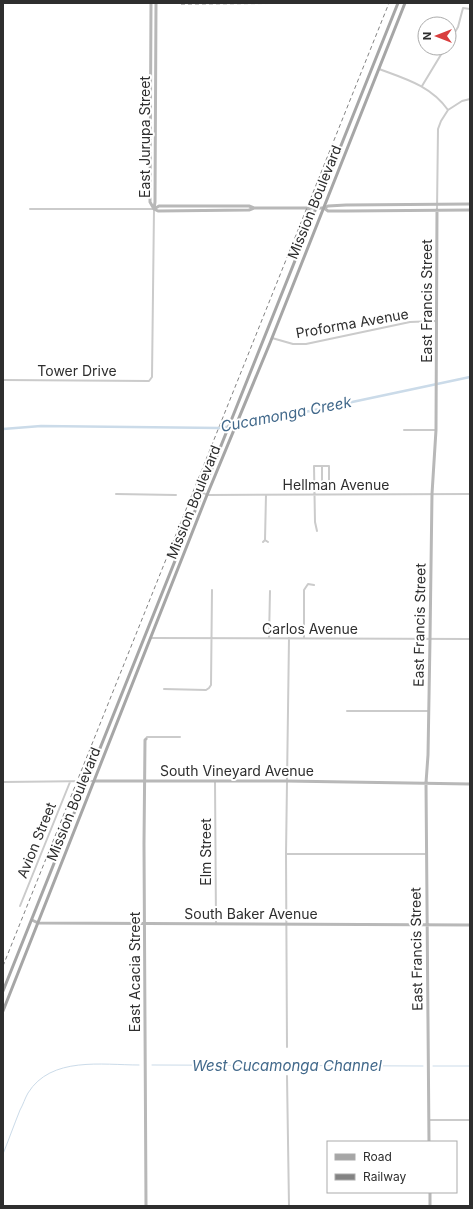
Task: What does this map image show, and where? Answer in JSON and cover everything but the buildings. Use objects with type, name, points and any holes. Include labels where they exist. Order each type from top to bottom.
[{"type":"main road","name":"Mission Boulevard","points":[[3,990],[398,3]]},
{"type":"main road","name":"Mission Boulevard","points":[[3,1011],[207,495],[272,338],[406,3]]},
{"type":"main road","points":[[77,782],[82,788],[82,792]]},
{"type":"street","name":"East Jurupa Street","points":[[151,3],[150,202],[154,209]]},
{"type":"street","name":"East Jurupa Street","points":[[154,209],[156,3]]},
{"type":"street","points":[[457,29],[463,8],[470,8]]},
{"type":"street","points":[[422,86],[441,56]]},
{"type":"street","points":[[379,69],[422,86],[434,95],[448,110],[462,101],[470,99]]},
{"type":"street","name":"East Francis Street","points":[[429,1141],[426,783],[429,711],[432,494],[436,430],[438,130],[441,121],[448,110]]},
{"type":"street","points":[[329,196],[328,203],[334,206]]},
{"type":"street","points":[[154,209],[159,206],[324,208],[328,206],[470,204]]},
{"type":"street","points":[[184,211],[195,206]]},
{"type":"street","points":[[30,209],[154,209],[158,211],[184,211],[249,210],[254,208]]},
{"type":"street","points":[[306,208],[312,214],[310,226]]},
{"type":"street","points":[[324,208],[328,211],[470,210]]},
{"type":"street","name":"Tower Drive","points":[[3,380],[149,381],[152,379],[154,209]]},
{"type":"street","name":"Proforma Avenue","points":[[272,338],[293,344],[306,344],[410,322],[436,321]]},
{"type":"street","points":[[404,430],[436,430]]},
{"type":"street","points":[[317,531],[315,522],[314,466],[322,466],[329,466],[329,486],[322,486],[322,466]]},
{"type":"street","points":[[202,492],[207,495]]},
{"type":"street","points":[[116,494],[176,495]]},
{"type":"street","name":"Hellman Avenue","points":[[207,495],[470,494]]},
{"type":"street","points":[[263,542],[265,540],[266,495]]},
{"type":"street","points":[[304,638],[304,590],[308,584],[314,585]]},
{"type":"street","points":[[164,690],[206,690],[211,685],[210,638],[212,590]]},
{"type":"street","points":[[269,638],[270,591]]},
{"type":"street","name":"Carlos Avenue","points":[[151,638],[470,639]]},
{"type":"street","points":[[287,1047],[286,781],[289,638]]},
{"type":"street","points":[[347,711],[429,711]]},
{"type":"street","points":[[146,739],[147,737],[180,738]]},
{"type":"street","name":"East Acacia Street","points":[[146,739],[144,780],[146,1206]]},
{"type":"street","name":"South Vineyard Avenue","points":[[3,782],[144,780],[470,784]]},
{"type":"street","name":"Elm Street","points":[[215,781],[216,923]]},
{"type":"street","name":"Avion Street","points":[[20,906],[70,782]]},
{"type":"street","points":[[286,854],[426,854]]},
{"type":"street","name":"South Baker Avenue","points":[[32,920],[38,923],[470,925]]},
{"type":"street","points":[[287,1076],[289,1206]]},
{"type":"street","points":[[429,1120],[470,1120]]},
{"type":"street","points":[[430,1193],[430,1206]]},
{"type":"waterway","name":"Cucamonga Creek","points":[[3,429],[41,426],[220,428],[272,419],[470,377]]},
{"type":"waterway","name":"West Cucamonga Channel","points":[[3,1154],[28,1093],[38,1081],[50,1073],[63,1068],[78,1065],[139,1065]]},
{"type":"waterway","name":"West Cucamonga Channel","points":[[152,1065],[423,1066]]},
{"type":"waterway","name":"West Cucamonga Channel","points":[[433,1066],[470,1066]]},
{"type":"railway","points":[[181,4],[357,3]]},
{"type":"railway","points":[[3,966],[389,3]]}]
